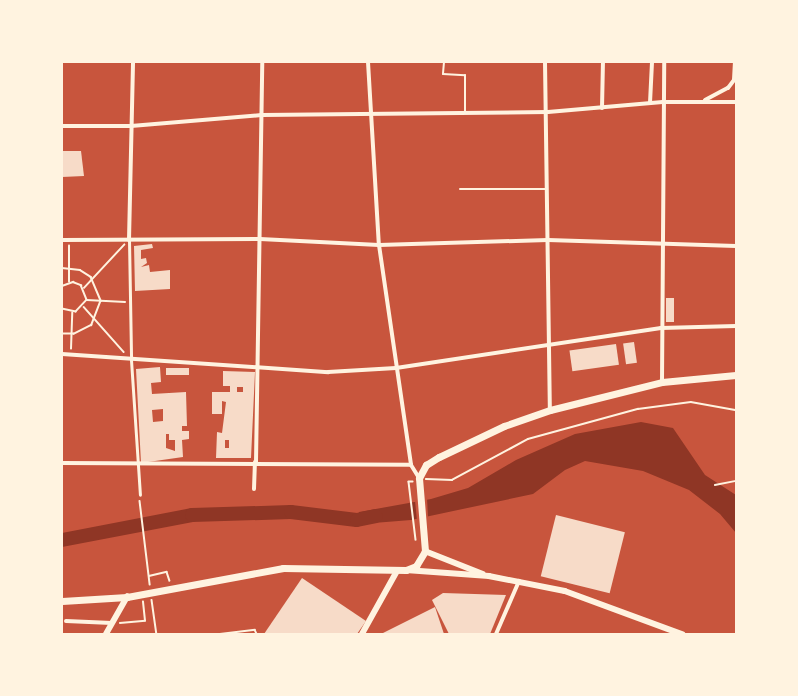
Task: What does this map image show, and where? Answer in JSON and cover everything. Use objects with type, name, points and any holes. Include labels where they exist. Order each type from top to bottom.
[{"type":"highway","points":[[62,601],[127,597],[283,568],[406,570],[416,566],[425,552],[419,479],[426,466],[439,457],[504,426],[550,410],[662,382],[736,375]]},
{"type":"street","points":[[133,62],[129,240],[130,302],[131,360],[140,466],[140,495]]},
{"type":"street","points":[[254,488],[258,368],[262,62]]},
{"type":"street","points":[[368,62],[373,114],[379,245],[396,368],[412,465],[419,479]]},
{"type":"street","points":[[545,62],[548,112],[550,410]]},
{"type":"street","points":[[602,108],[603,62]]},
{"type":"street","points":[[650,103],[652,62]]},
{"type":"street","points":[[662,382],[661,328],[664,62]]},
{"type":"street","points":[[705,100],[728,88],[734,80],[735,62]]},
{"type":"street","points":[[62,126],[131,126],[262,115],[548,112],[663,102],[705,100],[736,102]]},
{"type":"street","points":[[62,240],[260,239],[379,245],[548,240],[736,246]]},
{"type":"street","points":[[62,354],[131,360],[328,372],[396,368],[661,328],[736,326]]},
{"type":"street","points":[[62,463],[140,466],[256,462],[412,465]]},
{"type":"street","points":[[425,552],[489,576]]},
{"type":"street","points":[[406,570],[489,576],[519,581],[599,602],[682,634]]},
{"type":"street","points":[[362,634],[397,571]]},
{"type":"street","points":[[496,634],[519,581]]},
{"type":"street","points":[[106,634],[127,597]]},
{"type":"street","points":[[66,621],[112,623]]},
{"type":"lane","points":[[444,62],[443,74],[465,75],[465,113]]},
{"type":"lane","points":[[460,189],[548,189]]},
{"type":"path","points":[[69,240],[69,282]]},
{"type":"path","points":[[84,288],[129,240]]},
{"type":"path","points":[[62,268],[69,268],[93,278],[101,300],[95,320],[87,329],[72,334],[62,334]]},
{"type":"path","points":[[62,286],[69,282]]},
{"type":"path","points":[[69,282],[84,288]]},
{"type":"path","points":[[62,309],[72,313],[84,308],[87,300],[84,288]]},
{"type":"path","points":[[87,300],[130,302]]},
{"type":"path","points":[[84,308],[131,360]]},
{"type":"path","points":[[70,355],[72,313]]},
{"type":"path","points":[[416,538],[409,482],[435,477],[452,480],[528,439],[638,409],[691,402],[736,410]]},
{"type":"path","points":[[715,485],[736,481]]},
{"type":"path","points":[[140,495],[151,588]]},
{"type":"path","points":[[149,576],[167,572],[171,588]]},
{"type":"path","points":[[152,594],[157,634]]},
{"type":"path","points":[[112,623],[145,621],[142,602],[152,600]]},
{"type":"path","points":[[220,634],[255,630],[257,634]]},
{"type":"shaded area","points":[[641,422],[673,428],[705,475],[736,495],[736,533],[720,514],[689,490],[643,471],[585,461],[565,470],[533,494],[411,520],[361,524],[357,520],[359,512],[431,499],[468,488],[516,460],[575,434]]},
{"type":"pier","points":[[427,498],[428,517],[417,521],[415,500]]},
{"type":"building","points":[[62,151],[81,151],[84,176],[62,177]]},
{"type":"building","points":[[152,244],[153,248],[141,250],[141,259],[146,258],[147,263],[141,267],[149,265],[150,272],[170,270],[170,289],[135,291],[134,246]]},
{"type":"building","points":[[666,298],[674,298],[674,322],[666,322]]},
{"type":"building","points":[[634,342],[637,363],[626,364],[623,344]]},
{"type":"building","points":[[616,344],[619,365],[572,371],[569,351]]},
{"type":"building","points":[[160,367],[161,382],[151,383],[152,394],[186,392],[187,426],[182,426],[182,431],[189,431],[189,439],[182,440],[183,457],[141,463],[136,369]],"holes":[[[163,409],[163,421],[153,422],[152,410]],[[166,434],[169,434],[169,440],[175,440],[175,451],[166,448]]]},
{"type":"building","points":[[166,368],[189,368],[189,375],[166,375]]},
{"type":"building","points":[[223,371],[255,372],[251,458],[216,458],[217,432],[222,433],[226,402],[222,401],[222,414],[212,414],[212,392],[230,392],[230,386],[223,386]],"holes":[[[237,387],[243,387],[243,392],[237,392]],[[225,440],[229,440],[229,448],[225,448]]]},
{"type":"building","points":[[556,515],[625,532],[610,593],[541,576]]},
{"type":"building","points":[[302,578],[366,621],[357,634],[264,634]]},
{"type":"building","points":[[443,593],[506,595],[490,634],[449,634],[432,600]]},
{"type":"building","points":[[435,607],[444,634],[381,634]]},
{"type":"waterway","points":[[62,540],[192,515],[291,512],[357,520],[376,516]]}]
